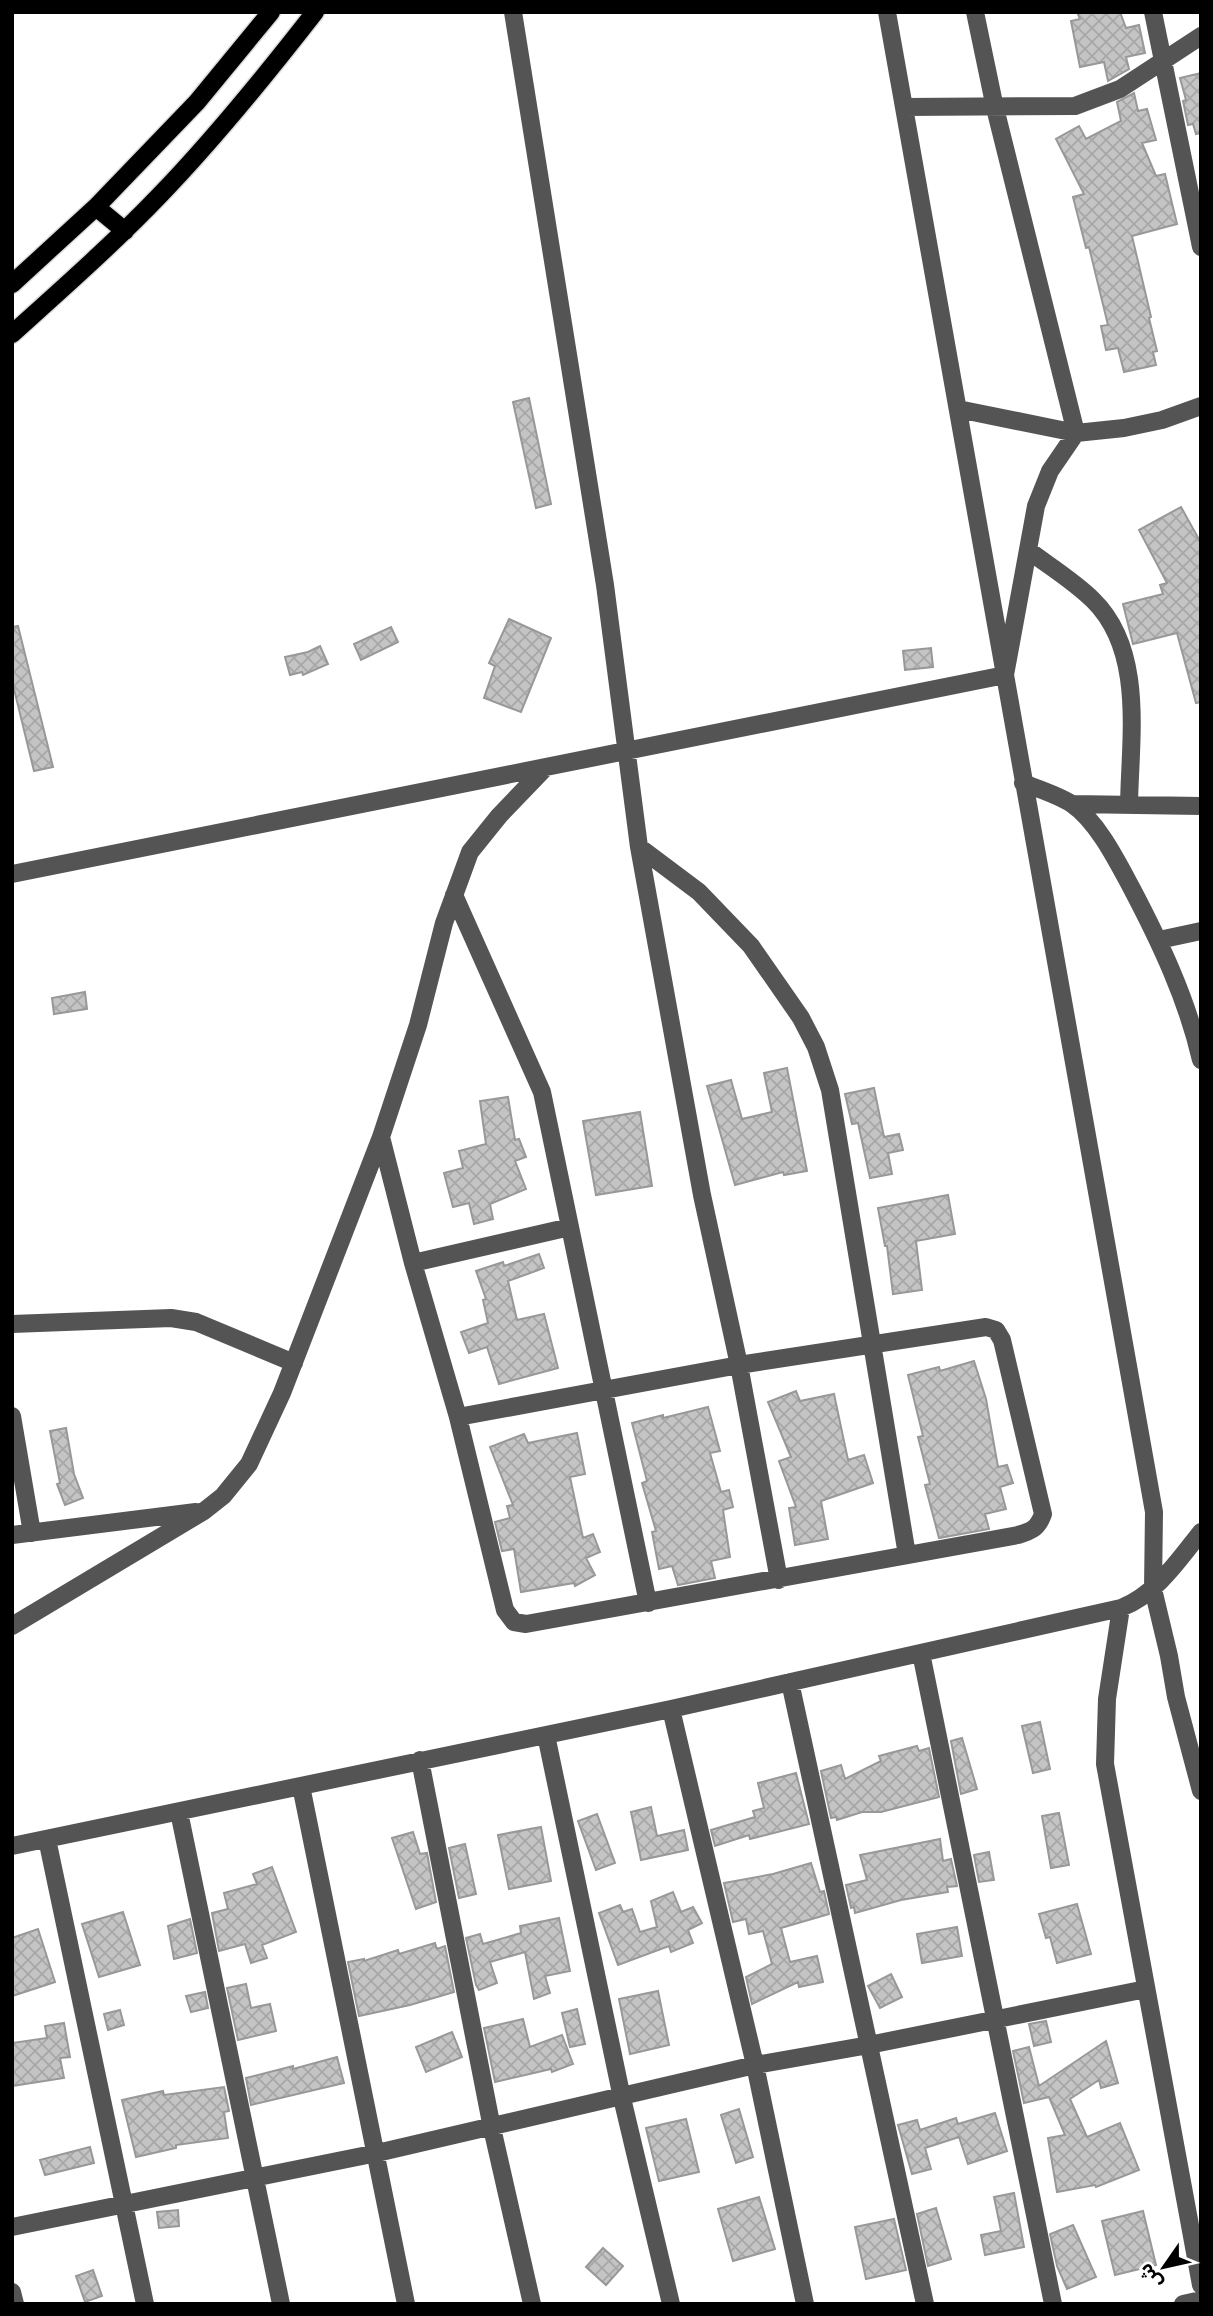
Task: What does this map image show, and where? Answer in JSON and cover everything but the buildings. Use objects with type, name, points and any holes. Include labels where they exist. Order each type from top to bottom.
[{"type":"main road","points":[[12,284],[96,207],[197,102],[271,12]]},
{"type":"main road","points":[[12,334],[125,231],[230,118],[315,12]]},
{"type":"main road","points":[[96,207],[125,231]]},
{"type":"street","points":[[513,12],[578,411],[628,750],[639,847],[702,1195],[739,1365],[779,1580]]},
{"type":"street","points":[[887,12],[1154,1512],[1153,1589],[1176,1697],[1201,1791]]},
{"type":"street","points":[[975,12],[995,108],[1076,433],[1050,471],[1036,506],[1006,676]]},
{"type":"street","points":[[1153,12],[1201,247]]},
{"type":"street","points":[[904,107],[1075,106],[1120,89],[1201,36]]},
{"type":"street","points":[[958,409],[1076,433],[1162,420],[1201,406]]},
{"type":"street","points":[[1028,550],[1093,600],[1110,621],[1125,652],[1131,684],[1129,805]]},
{"type":"street","points":[[12,874],[1006,676]]},
{"type":"street","points":[[12,1626],[204,1511],[223,1496],[249,1464],[282,1393],[381,1138],[418,1025],[454,895],[470,852],[499,816],[545,768]]},
{"type":"street","points":[[1023,783],[1073,804],[1201,806]]},
{"type":"street","points":[[1073,804],[1098,831],[1116,859],[1159,940],[1197,1029],[1201,1060]]},
{"type":"street","points":[[639,847],[699,892],[751,946],[801,1018],[816,1047],[830,1090],[907,1555]]},
{"type":"street","points":[[454,895],[542,1092],[648,1604]]},
{"type":"street","points":[[1159,940],[1201,931]]},
{"type":"street","points":[[381,1138],[413,1263],[458,1417],[505,1610],[514,1622],[526,1625],[648,1604],[1018,1535],[1039,1525],[1043,1514],[1002,1339],[996,1330],[986,1327],[739,1365],[458,1417]]},
{"type":"street","points":[[413,1263],[570,1227]]},
{"type":"street","points":[[12,1324],[171,1318],[196,1322],[294,1363]]},
{"type":"street","points":[[12,1416],[32,1533]]},
{"type":"street","points":[[12,1535],[204,1511]]},
{"type":"street","points":[[12,1846],[671,1709],[1121,1608],[1138,1601],[1153,1589],[1201,1532]]},
{"type":"street","points":[[1121,1608],[1107,1699],[1105,1763],[1201,2285]]},
{"type":"street","points":[[921,1653],[1054,2304]]},
{"type":"street","points":[[790,1682],[925,2304]]},
{"type":"street","points":[[671,1709],[755,2065],[805,2304]]},
{"type":"street","points":[[546,1735],[622,2098],[671,2304]]},
{"type":"street","points":[[420,1760],[492,2128],[533,2304]]},
{"type":"street","points":[[301,1786],[406,2304]]},
{"type":"street","points":[[179,1812],[281,2304]]},
{"type":"street","points":[[47,1839],[145,2304]]},
{"type":"street","points":[[12,2227],[492,2128],[755,2065],[869,2045],[1146,1989]]},
{"type":"street","points":[[12,2292],[15,2304]]},
{"type":"street","points":[[1183,2304],[1201,2300]]}]
